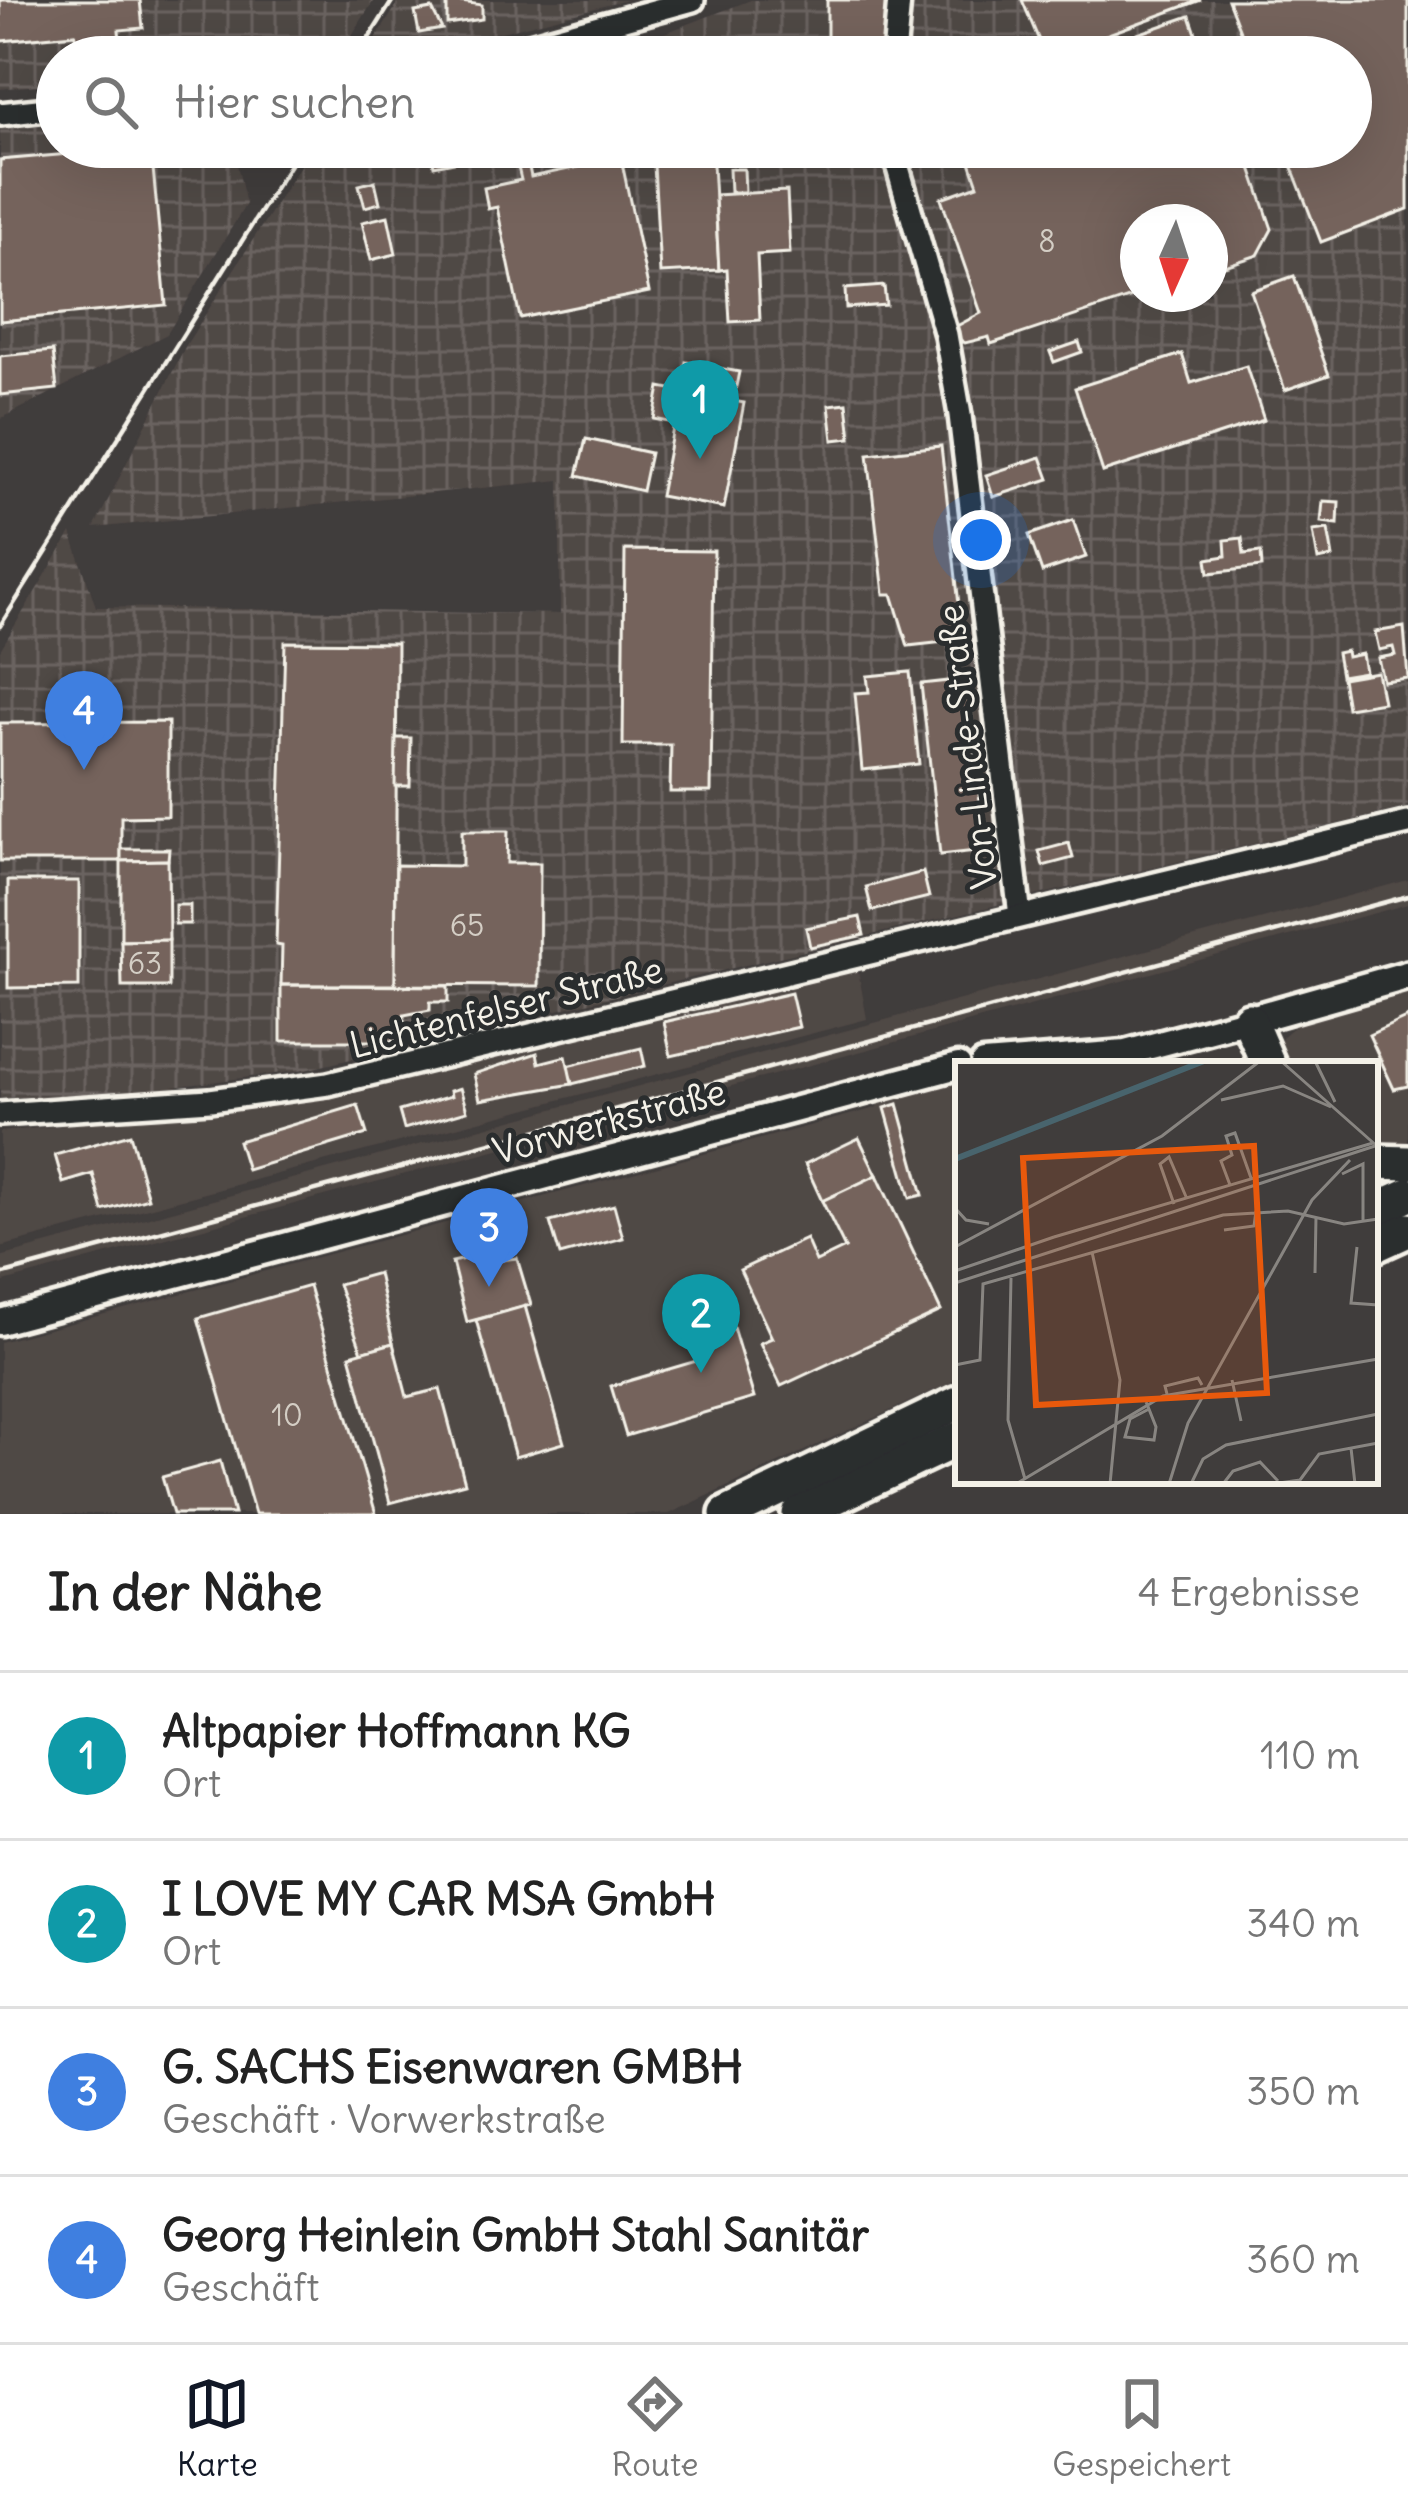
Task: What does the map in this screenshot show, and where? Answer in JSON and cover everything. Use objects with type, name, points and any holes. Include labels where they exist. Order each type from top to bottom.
[{"type":"highway","points":[[1249,1020],[1267,1061]]},
{"type":"highway","points":[[1378,1162],[1408,1163]]},
{"type":"highway","points":[[1378,1209],[1408,1195]]},
{"type":"highway","points":[[1378,1244],[1408,1230]]},
{"type":"highway","points":[[727,1514],[955,1404]]},
{"type":"highway","points":[[799,1514],[955,1440]]},
{"type":"main road","points":[[1249,1020],[1408,974]]},
{"type":"street","points":[[562,36],[693,0]]},
{"type":"street","points":[[895,36],[898,0]]},
{"type":"street","points":[[0,114],[36,110]]},
{"type":"street","name":"Von-Linde-Straße","points":[[898,168],[946,335],[960,415],[1020,916]]},
{"type":"street","name":"Lichtenfelser Straße","points":[[0,1114],[210,1100],[328,1084],[1408,823]]},
{"type":"street","points":[[1021,1061],[1125,1053],[1249,1020]]},
{"type":"street","name":"Vorwerkstraße","points":[[0,1322],[955,1067]]},
{"type":"shaded area","points":[[0,0],[374,0],[351,36],[36,36],[36,85],[0,89]]},
{"type":"shaded area","points":[[400,0],[627,0],[486,36],[378,36]]},
{"type":"shaded area","points":[[751,0],[1408,0],[1408,807],[305,1070],[141,1091],[0,1098],[0,650],[71,533],[96,607],[560,614],[560,480],[94,528],[186,345],[299,168],[1372,168],[1372,36],[655,36]]},
{"type":"shaded area","points":[[36,126],[36,168],[238,168],[246,204],[167,334],[0,419],[0,129]]},
{"type":"shaded area","points":[[1408,880],[1408,904],[0,1283],[0,1257]]},
{"type":"shaded area","points":[[858,970],[867,1019],[0,1247],[0,1132],[303,1100]]},
{"type":"shaded area","points":[[1408,986],[1408,1157],[1378,1153],[1378,1061],[1279,1061],[1282,1037],[1307,1016]]},
{"type":"shaded area","points":[[955,1082],[955,1380],[669,1514],[0,1514],[0,1342],[876,1108],[883,1096]]},
{"type":"building","points":[[0,0],[140,0],[143,28],[119,30],[120,36],[75,34],[1,41]]},
{"type":"building","points":[[447,0],[482,5],[482,19],[447,24]]},
{"type":"building","points":[[827,0],[887,0],[887,36],[827,36]]},
{"type":"building","points":[[1022,0],[1201,0],[1103,36],[1037,36]]},
{"type":"building","points":[[1228,0],[1408,0],[1408,209],[1321,242],[1292,168],[1372,168],[1372,36],[1242,36]]},
{"type":"building","points":[[432,9],[442,29],[419,33],[415,12]]},
{"type":"building","points":[[1190,16],[1197,36],[1132,36]]},
{"type":"building","points":[[36,157],[36,168],[153,168],[166,305],[0,321],[0,160]]},
{"type":"building","points":[[518,168],[529,168],[531,177],[574,168],[623,168],[649,292],[520,318],[497,207],[488,209],[484,188],[521,180]]},
{"type":"building","points":[[654,168],[713,168],[719,270],[660,273]]},
{"type":"building","points":[[972,168],[1251,168],[1272,229],[1258,255],[1228,265],[1228,204],[1120,204],[1120,301],[991,344],[989,337],[965,343],[956,337],[955,327],[981,313],[941,198],[978,185]]},
{"type":"building","points":[[729,169],[744,169],[745,192],[730,192]]},
{"type":"building","points":[[375,181],[380,203],[365,207],[359,185]]},
{"type":"building","points":[[787,191],[790,253],[757,255],[760,320],[730,322],[727,269],[719,270],[715,195]]},
{"type":"building","points":[[388,216],[396,254],[371,260],[362,222]]},
{"type":"building","points":[[1294,276],[1329,375],[1285,390],[1251,291]]},
{"type":"building","points":[[884,286],[886,305],[846,308],[845,289]]},
{"type":"building","points":[[1079,342],[1082,352],[1054,362],[1050,352]]},
{"type":"building","points":[[53,351],[57,389],[0,395],[0,356]]},
{"type":"building","points":[[1182,354],[1191,383],[1246,366],[1264,420],[1103,472],[1075,388]]},
{"type":"building","points":[[686,362],[739,372],[733,401],[744,403],[724,508],[660,496],[674,423],[654,419],[660,387],[681,391]]},
{"type":"building","points":[[847,403],[851,438],[833,440],[829,405]]},
{"type":"building","points":[[586,439],[650,453],[642,491],[577,476]]},
{"type":"building","points":[[941,446],[963,640],[908,646],[892,594],[884,594],[868,454]]},
{"type":"building","points":[[1041,457],[1049,479],[993,497],[986,475]]},
{"type":"building","points":[[1323,501],[1339,502],[1338,524],[1321,522]]},
{"type":"building","points":[[1073,520],[1086,557],[1042,572],[1029,535]]},
{"type":"building","points":[[1328,529],[1333,557],[1318,560],[1313,531]]},
{"type":"building","points":[[1242,538],[1244,554],[1261,552],[1262,567],[1209,573],[1207,559],[1226,556],[1225,540]]},
{"type":"building","points":[[625,550],[714,551],[711,792],[670,792],[671,745],[623,745]]},
{"type":"building","points":[[1404,627],[1408,678],[1383,681],[1378,658],[1395,655],[1393,647],[1379,650],[1375,632]]},
{"type":"building","points":[[285,642],[397,643],[395,985],[281,985],[282,946],[276,945]]},
{"type":"building","points":[[1346,651],[1347,657],[1362,654],[1365,672],[1341,676],[1337,653]]},
{"type":"building","points":[[910,672],[919,764],[862,770],[855,693],[869,692],[867,676]]},
{"type":"building","points":[[1377,672],[1383,702],[1347,708],[1342,678]]},
{"type":"building","points":[[967,679],[985,850],[940,855],[921,684]]},
{"type":"building","points":[[168,722],[168,816],[121,817],[121,861],[0,861],[0,723]]},
{"type":"building","points":[[396,738],[411,738],[410,786],[395,786]]},
{"type":"building","points":[[462,831],[508,831],[507,863],[540,863],[539,986],[395,985],[396,865],[462,866]]},
{"type":"building","points":[[1069,843],[1073,858],[1043,866],[1039,851]]},
{"type":"building","points":[[121,849],[169,849],[168,860],[121,861]]},
{"type":"building","points":[[168,860],[169,940],[121,941],[121,861]]},
{"type":"building","points":[[923,872],[929,897],[872,911],[866,887]]},
{"type":"building","points":[[8,881],[79,881],[79,987],[8,988]]},
{"type":"building","points":[[175,905],[190,905],[190,924],[175,924]]},
{"type":"building","points":[[860,917],[864,935],[810,947],[806,928]]},
{"type":"building","points":[[169,940],[169,987],[122,987],[121,941]]},
{"type":"building","points":[[281,985],[448,986],[448,1002],[430,1002],[430,1010],[404,1015],[404,1041],[281,1041]]},
{"type":"building","points":[[791,993],[799,1027],[671,1056],[664,1022]]},
{"type":"building","points":[[1408,1017],[1408,1086],[1394,1089],[1369,1035]]},
{"type":"building","points":[[641,1048],[645,1066],[572,1084],[567,1066]]},
{"type":"building","points":[[537,1053],[539,1063],[566,1056],[572,1084],[480,1100],[474,1074]]},
{"type":"building","points":[[460,1088],[467,1111],[404,1129],[399,1111],[451,1096],[450,1091]]},
{"type":"building","points":[[898,1104],[923,1195],[910,1198],[885,1108]]},
{"type":"building","points":[[358,1105],[367,1134],[247,1170],[238,1141]]},
{"type":"building","points":[[130,1134],[148,1198],[103,1211],[93,1174],[63,1183],[55,1155]]},
{"type":"building","points":[[859,1138],[877,1175],[822,1201],[805,1164]]},
{"type":"building","points":[[877,1175],[941,1311],[781,1386],[760,1343],[772,1338],[740,1270],[806,1239],[816,1262],[845,1248],[822,1201]]},
{"type":"building","points":[[614,1205],[623,1238],[560,1255],[550,1222]]},
{"type":"building","points":[[476,1256],[478,1263],[517,1258],[531,1305],[467,1322],[452,1262]]},
{"type":"building","points":[[378,1273],[393,1343],[362,1352],[338,1284]]},
{"type":"building","points":[[309,1286],[376,1514],[255,1514],[198,1318]]},
{"type":"building","points":[[721,1287],[754,1398],[626,1436],[611,1386],[700,1360],[682,1299]]},
{"type":"building","points":[[525,1306],[564,1443],[515,1457],[476,1320]]},
{"type":"building","points":[[393,1343],[407,1397],[440,1389],[465,1483],[390,1503],[350,1355]]},
{"type":"building","points":[[220,1461],[234,1514],[173,1514],[162,1477]]},
{"type":"railway","points":[[370,36],[393,0]]},
{"type":"railway","points":[[0,626],[288,168]]},
{"type":"railway","points":[[0,1275],[1408,896]]},
{"type":"place","name":"Altpapier Hoffmann KG","points":[[700,459]]},
{"type":"place","name":"Georg Heinlein GmbH Stahl Sanitär","points":[[84,770]]},
{"type":"place","name":"G. SACHS Eisenwaren GMBH","points":[[489,1287]]},
{"type":"place","name":"I LOVE MY CAR MSA GmbH","points":[[701,1373]]}]
